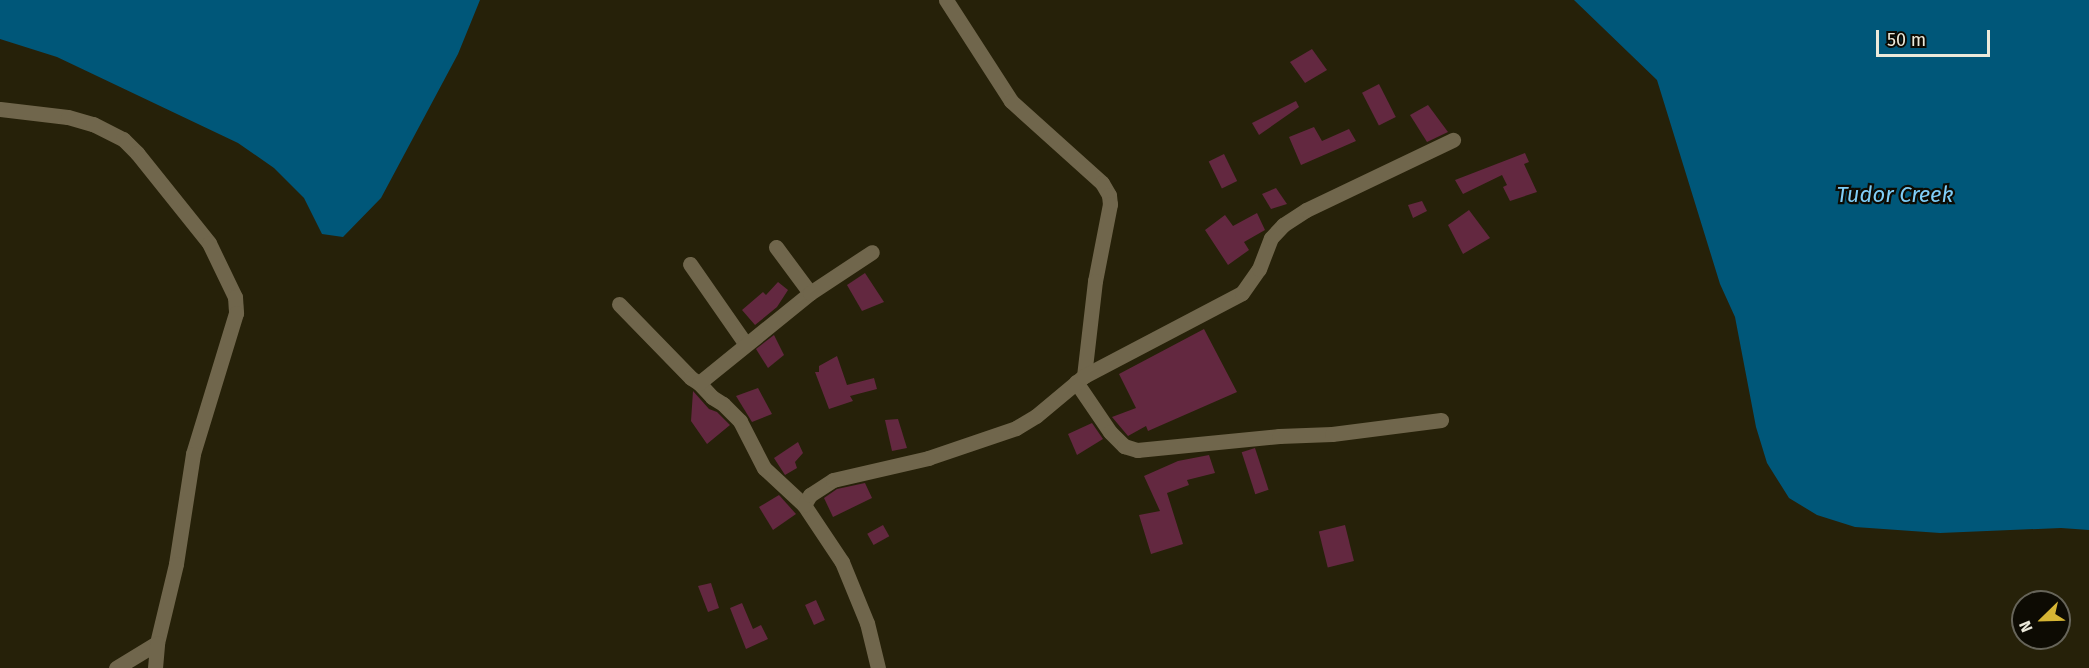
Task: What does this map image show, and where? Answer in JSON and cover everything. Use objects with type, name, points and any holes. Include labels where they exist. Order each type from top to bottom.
[{"type":"street","points":[[946,0],[1011,101],[1102,183],[1109,195],[1110,204],[1080,379],[1117,440],[1137,450],[1280,436],[1332,434],[1441,420]]},
{"type":"street","points":[[0,109],[68,117],[93,124],[123,139],[137,153],[209,243],[235,297],[236,313],[193,454],[176,564],[157,643],[155,668]]},
{"type":"street","points":[[804,505],[820,486],[833,480],[928,458],[1016,428],[1036,416],[1080,379],[1242,292],[1259,269],[1271,238],[1283,225],[1306,210],[1453,140]]},
{"type":"street","points":[[776,247],[810,293]]},
{"type":"street","points":[[699,383],[745,343],[810,293],[872,252]]},
{"type":"street","points":[[690,264],[745,343]]},
{"type":"street","points":[[619,304],[691,378],[740,421],[764,468],[804,505],[842,562],[867,623],[878,668]]},
{"type":"street","points":[[116,668],[157,643]]},
{"type":"water","points":[[0,0],[480,0],[458,54],[381,198],[343,237],[322,234],[304,198],[274,168],[238,143],[57,57],[0,39]]},
{"type":"water","name":"Tudor Creek","points":[[1574,0],[2089,0],[2089,530],[2061,528],[1940,533],[1855,527],[1817,515],[1789,498],[1767,463],[1756,427],[1735,317],[1720,284],[1657,80]]},
{"type":"building","points":[[1312,49],[1327,70],[1305,83],[1290,62]]},
{"type":"building","points":[[1379,84],[1396,117],[1379,126],[1362,93]]},
{"type":"building","points":[[1296,101],[1299,107],[1259,135],[1252,123]]},
{"type":"building","points":[[1428,105],[1448,132],[1427,142],[1410,115]]},
{"type":"building","points":[[1314,127],[1322,141],[1349,129],[1356,141],[1301,165],[1289,137]]},
{"type":"building","points":[[1525,153],[1529,162],[1524,164],[1537,192],[1510,201],[1503,187],[1507,185],[1502,175],[1463,194],[1455,180]]},
{"type":"building","points":[[1224,154],[1237,181],[1222,188],[1209,161]]},
{"type":"building","points":[[1276,188],[1287,204],[1271,209],[1262,194]]},
{"type":"building","points":[[1422,201],[1427,211],[1413,218],[1408,205]]},
{"type":"building","points":[[1469,210],[1490,238],[1463,254],[1448,225]]},
{"type":"building","points":[[1257,213],[1265,230],[1244,242],[1249,250],[1228,265],[1205,230],[1225,215],[1233,226]]},
{"type":"building","points":[[865,273],[884,302],[862,311],[847,285]]},
{"type":"building","points":[[778,282],[788,290],[777,307],[755,325],[742,310],[763,292],[766,295]]},
{"type":"building","points":[[1204,329],[1237,392],[1148,431],[1146,426],[1128,436],[1112,417],[1136,408],[1119,374]]},
{"type":"building","points":[[774,335],[784,355],[768,368],[756,349]]},
{"type":"building","points":[[837,356],[847,385],[874,378],[877,389],[850,396],[853,401],[829,409],[815,372],[819,372],[819,366]]},
{"type":"building","points":[[758,388],[772,414],[752,422],[736,396]]},
{"type":"building","points":[[693,391],[709,409],[717,412],[730,425],[707,444],[691,421]]},
{"type":"building","points":[[898,419],[907,448],[892,451],[885,420]]},
{"type":"building","points":[[1092,423],[1103,439],[1077,455],[1068,434]]},
{"type":"building","points":[[798,442],[803,453],[795,462],[797,468],[785,475],[774,458]]},
{"type":"building","points":[[1255,448],[1269,490],[1255,494],[1242,452]]},
{"type":"building","points":[[1209,455],[1215,473],[1187,480],[1189,485],[1167,493],[1183,544],[1151,554],[1139,515],[1160,511],[1144,476],[1178,461]]},
{"type":"building","points":[[865,483],[872,498],[833,517],[824,498],[837,489]]},
{"type":"building","points":[[779,495],[796,514],[773,530],[759,507]]},
{"type":"building","points":[[883,525],[889,536],[874,545],[867,534]]},
{"type":"building","points":[[1345,525],[1354,561],[1328,567],[1319,532]]},
{"type":"building","points":[[711,583],[719,608],[708,612],[698,586]]},
{"type":"building","points":[[816,600],[825,620],[814,625],[805,605]]},
{"type":"building","points":[[742,603],[753,629],[761,625],[768,639],[746,649],[730,608]]}]
